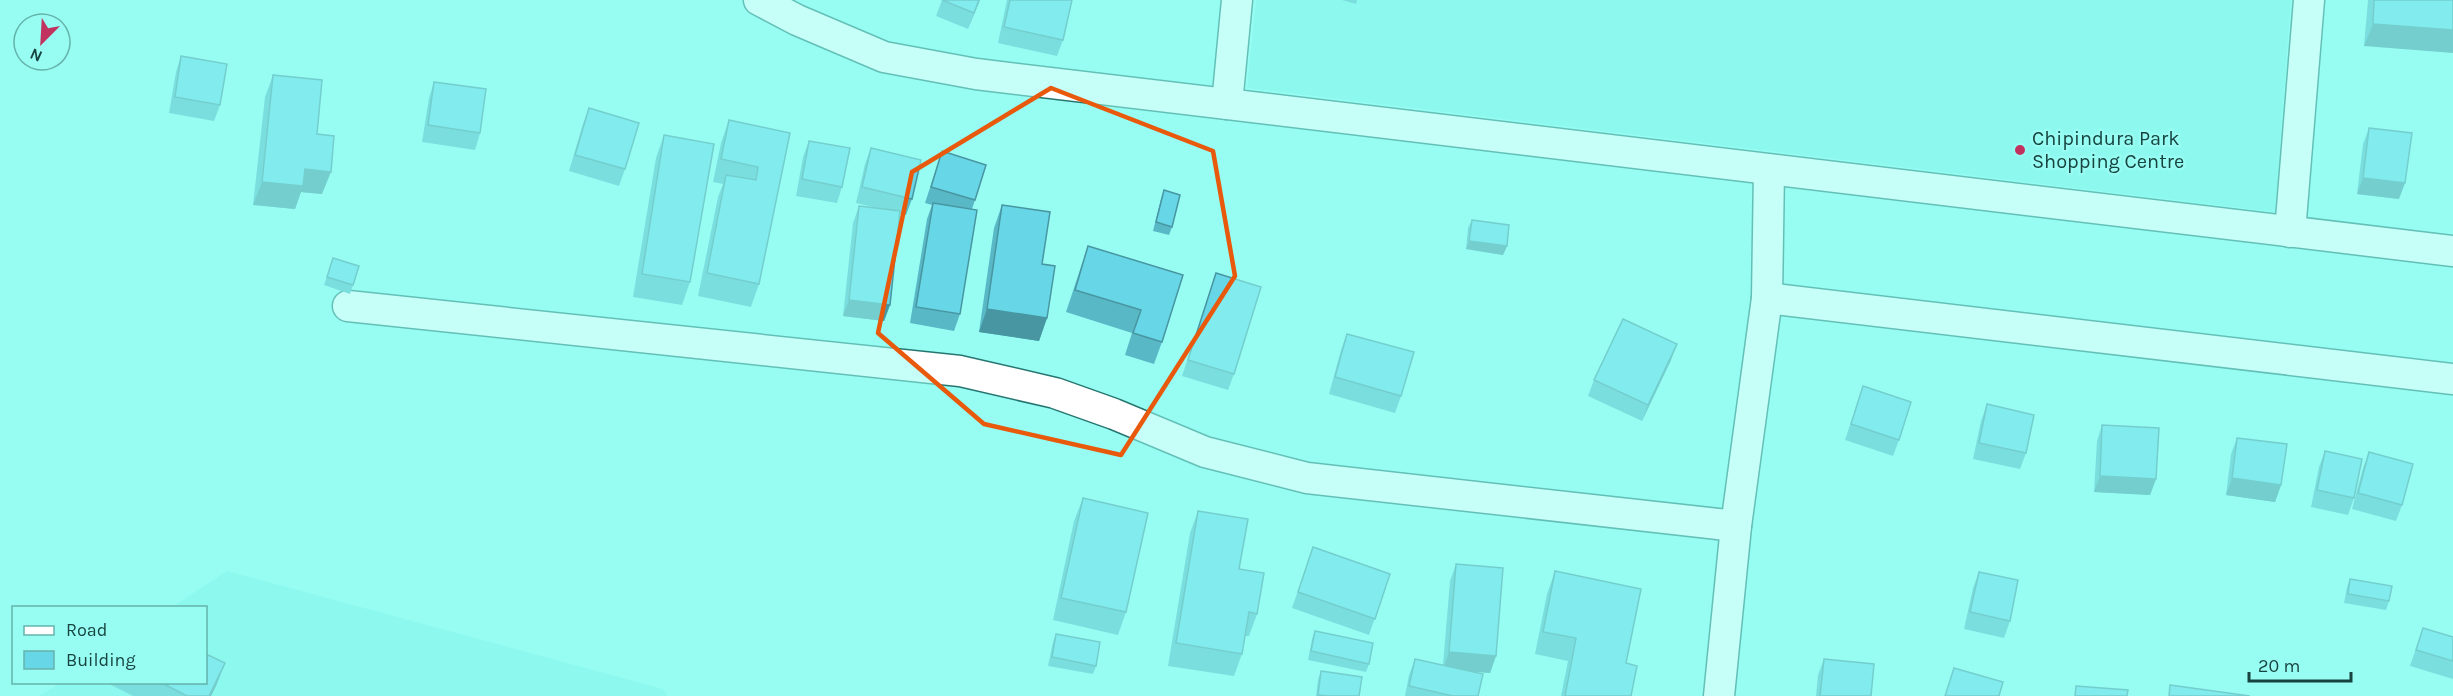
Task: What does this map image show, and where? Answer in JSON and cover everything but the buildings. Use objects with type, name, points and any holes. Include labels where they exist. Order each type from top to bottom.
[{"type":"street","points":[[759,0],[797,20],[884,57],[976,74],[2453,251]]},
{"type":"street","points":[[1227,104],[1237,0]]},
{"type":"street","points":[[2290,232],[2309,0]]},
{"type":"street","points":[[1719,696],[1736,526],[1767,298],[1769,170]]},
{"type":"street","points":[[1767,298],[2453,379]]},
{"type":"street","points":[[348,306],[960,370],[1055,393],[1114,414],[1205,452],[1307,478],[1736,526]]},
{"type":"highlighted area","points":[[1051,88],[1213,151],[1235,276],[1121,455],[984,424],[878,333],[912,172]]},
{"type":"shaded area","name":"Chipindura Park Shopping Centre","points":[[1256,0],[2291,0],[2275,212],[1247,88]]},
{"type":"shaded area","points":[[227,571],[663,689],[667,696],[39,696],[58,684],[207,684],[207,606],[174,606]]},
{"type":"place","name":"Chipindura Park Shopping Centre","points":[[2020,150]]}]
